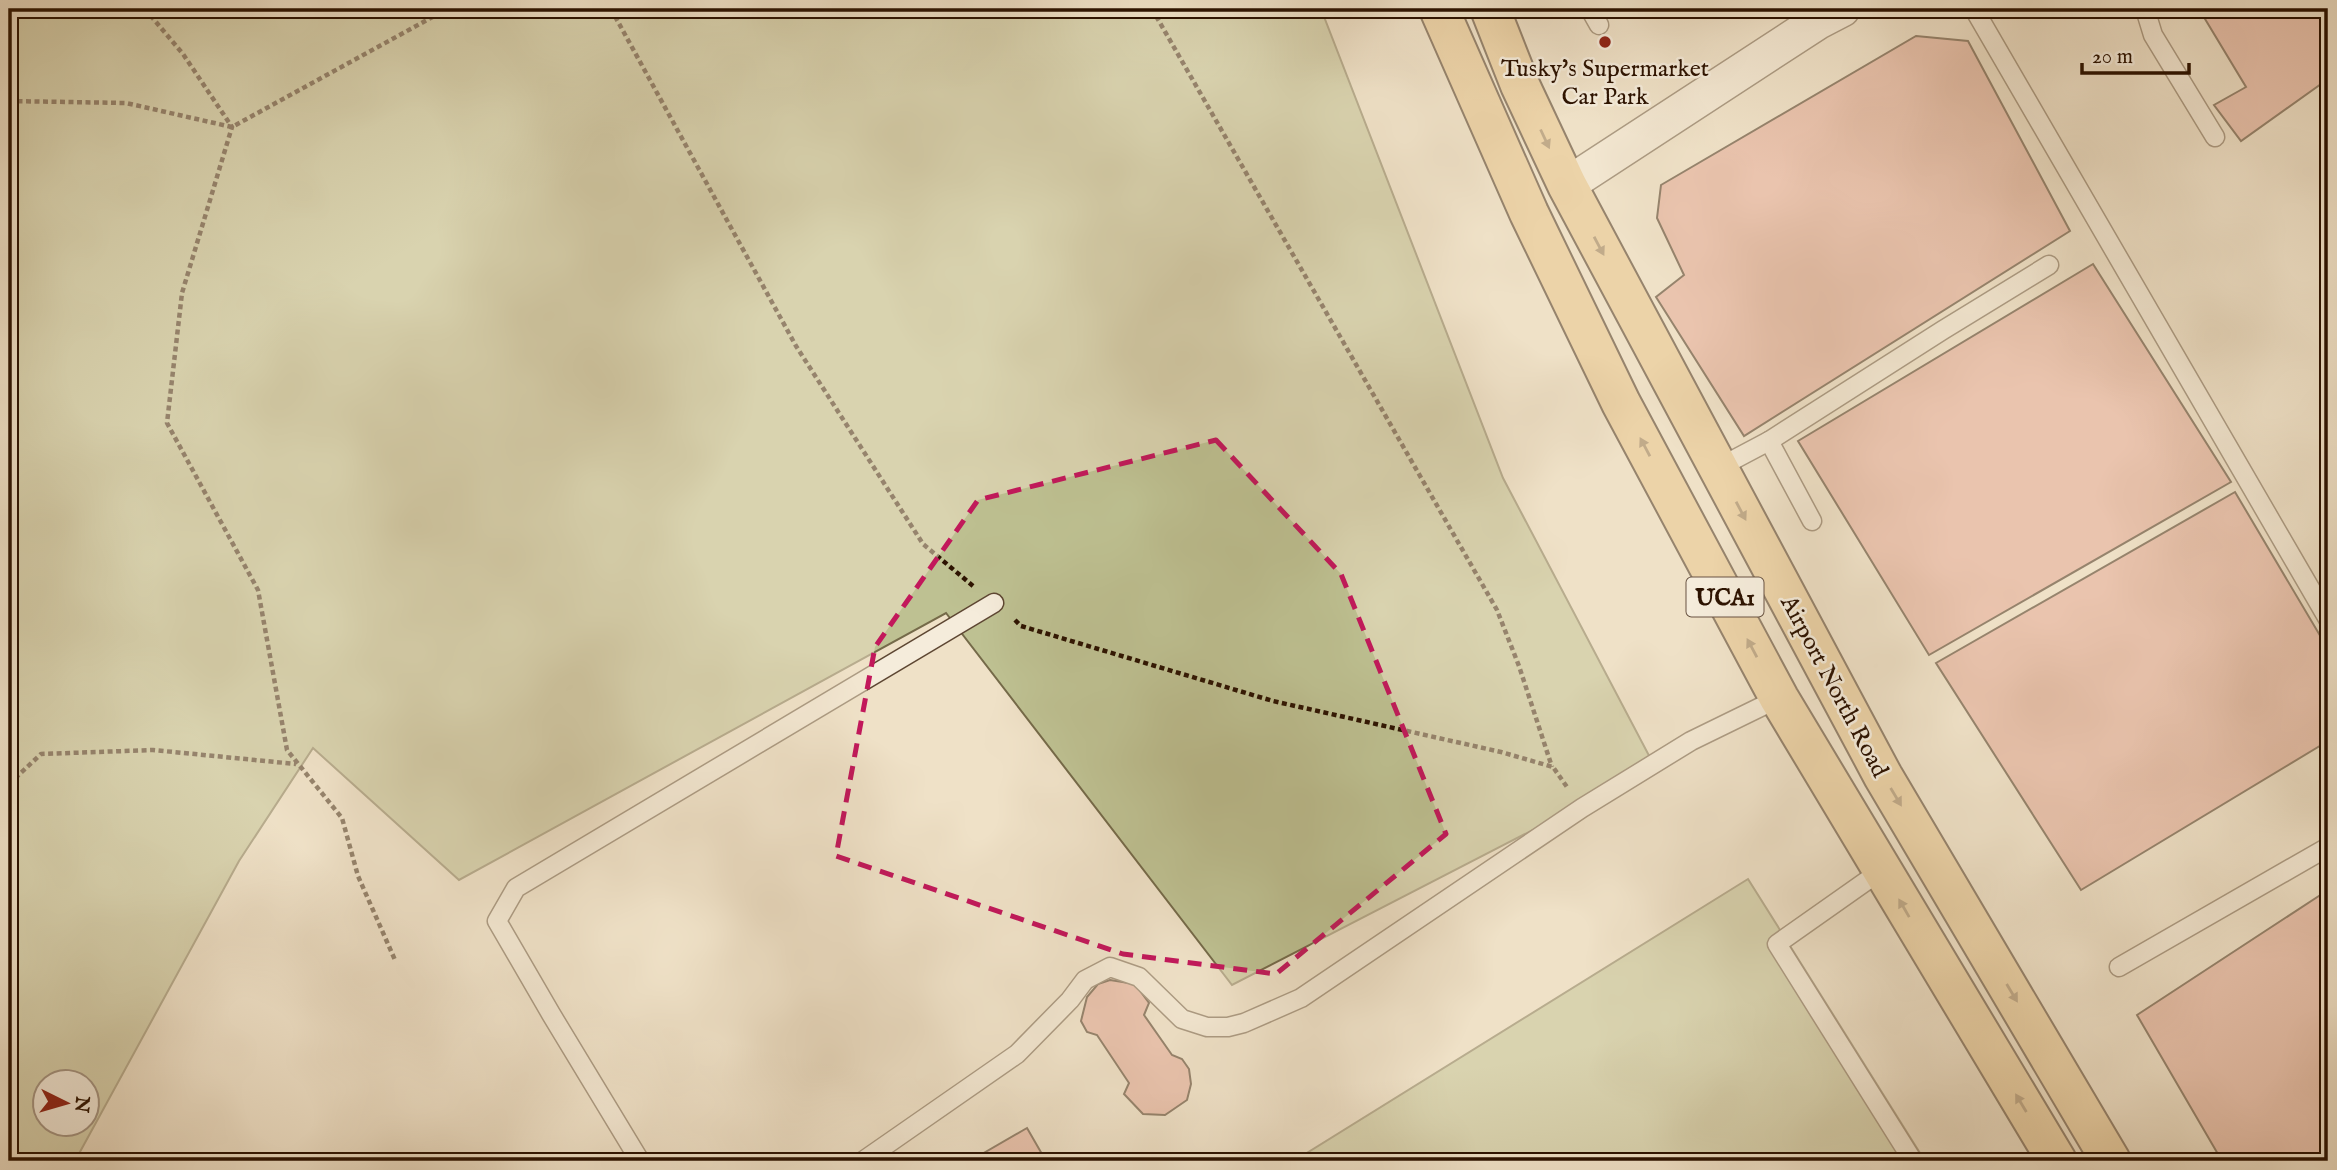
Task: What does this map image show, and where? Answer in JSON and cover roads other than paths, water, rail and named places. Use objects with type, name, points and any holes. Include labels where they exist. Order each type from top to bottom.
[{"type":"main road","name":"Airport North Road","points":[[1439,9],[1529,213],[1621,403],[1779,698],[2057,1161]]},
{"type":"main road","name":"Airport North Road","points":[[1490,9],[1520,85],[1567,185],[1883,776],[2111,1161]]},
{"type":"street","points":[[1567,185],[1822,13]]},
{"type":"lane","points":[[1974,9],[2328,619]]},
{"type":"lane","points":[[2146,9],[2153,35],[2215,137]]},
{"type":"lane","points":[[1718,468],[1769,441],[2049,265]]},
{"type":"lane","points":[[1769,441],[1812,521]]},
{"type":"lane","points":[[640,1161],[497,920],[516,888],[994,603]]},
{"type":"lane","points":[[863,1161],[1017,1054],[1070,1000],[1085,980],[1110,967],[1139,977],[1182,1019],[1207,1027],[1228,1027],[1244,1023],[1301,998],[1582,808],[1691,741],[1779,698]]},
{"type":"lane","points":[[2119,967],[2328,847]]},
{"type":"lane","points":[[1882,870],[1777,944],[1913,1161]]},
{"type":"place","name":"Tusky's Supermarket Car Park","points":[[1605,42]]}]
